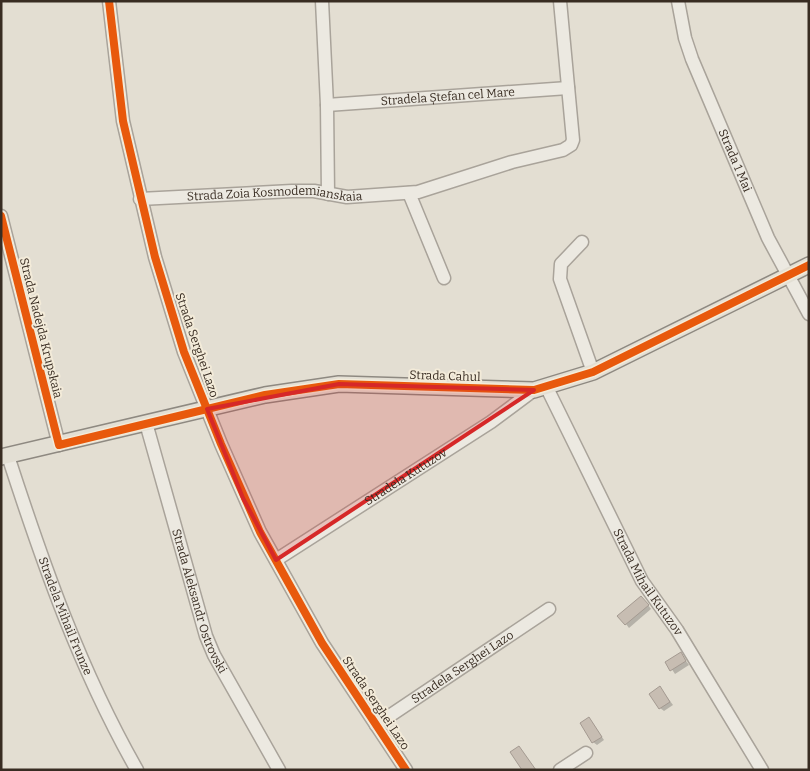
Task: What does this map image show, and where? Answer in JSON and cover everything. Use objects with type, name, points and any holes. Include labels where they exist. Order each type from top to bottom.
[{"type":"main road","name":"Strada Cahul","points":[[4,456],[265,395],[340,384],[540,389],[594,372],[809,265]]},
{"type":"street","name":"Strada Serghei Lazo","points":[[109,1],[123,121],[140,199],[181,342],[244,498],[276,560],[322,643],[406,770]]},
{"type":"street","points":[[322,1],[327,105],[328,194]]},
{"type":"street","points":[[560,1],[568,88]]},
{"type":"street","name":"Strada 1 Mai","points":[[678,1],[685,38],[692,59],[786,275],[809,314]]},
{"type":"street","name":"Strada Zoia Kosmodemianskaia","points":[[140,199],[292,191],[314,191],[347,198],[409,193],[438,187],[528,158],[554,153],[571,145],[573,140],[568,88]]},
{"type":"street","name":"Stradela Ștefan cel Mare","points":[[327,105],[568,88]]},
{"type":"street","points":[[409,193],[444,278]]},
{"type":"street","name":"Strada Nadejda Krupskaia","points":[[1,216],[59,444]]},
{"type":"street","points":[[582,242],[561,264],[560,279],[594,372]]},
{"type":"street","name":"Stradela Kutuzov","points":[[276,560],[540,389]]},
{"type":"street","name":"Strada Mihail Kutuzov","points":[[540,389],[642,581],[682,638],[762,770]]},
{"type":"street","name":"Strada Aleksandr Ostrovski","points":[[146,423],[206,636],[214,655],[279,770]]},
{"type":"street","name":"Stradela Mihail Frunze","points":[[4,456],[68,631],[120,740],[137,770]]},
{"type":"street","name":"Stradela Serghei Lazo","points":[[376,725],[549,610]]},
{"type":"street","points":[[560,770],[586,752]]},
{"type":"highlighted area","points":[[339,384],[534,390],[276,560],[243,498],[207,409]]},
{"type":"building","points":[[641,596],[649,605],[625,625],[617,616]]},
{"type":"building","points":[[681,652],[686,661],[670,671],[665,662]]},
{"type":"building","points":[[660,686],[670,702],[659,709],[649,694]]},
{"type":"building","points":[[589,717],[602,737],[592,743],[580,723]]},
{"type":"building","points":[[519,746],[536,770],[522,770],[510,752]]},
{"type":"cycle path","points":[[109,1],[123,121],[155,257],[184,352],[221,444],[260,532],[322,643],[406,770]]},
{"type":"cycle path","points":[[1,216],[59,445],[265,395],[339,384],[534,390],[593,372],[809,265]]}]
